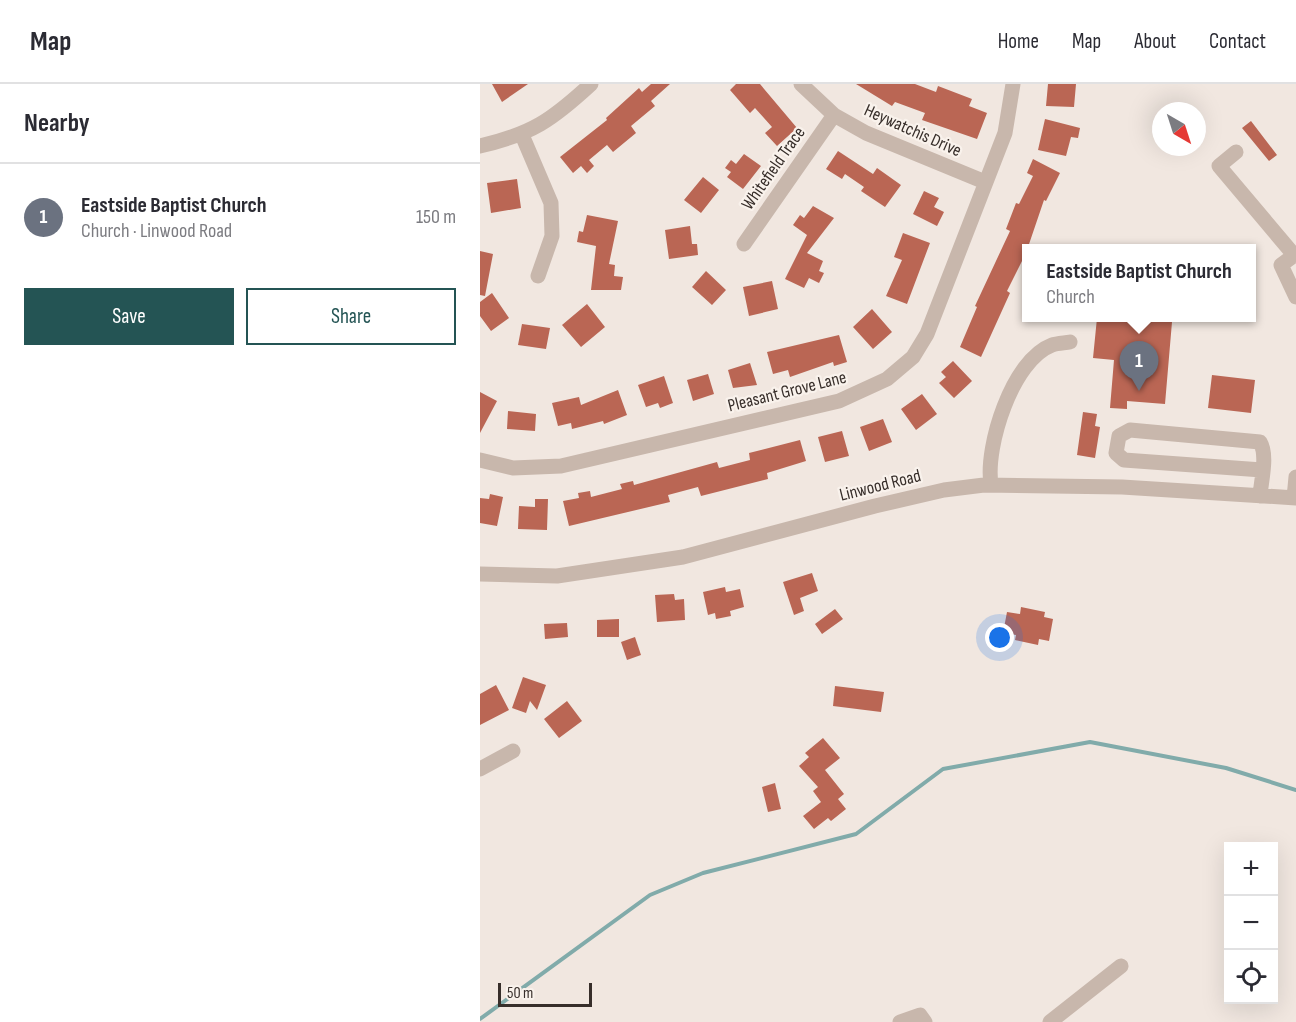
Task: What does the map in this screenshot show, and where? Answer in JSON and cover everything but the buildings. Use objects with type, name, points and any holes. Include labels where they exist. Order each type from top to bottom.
[{"type":"street","points":[[480,146],[522,135],[553,116],[591,84]]},
{"type":"street","name":"Heywatchis Drive","points":[[801,84],[834,115],[890,145],[985,182]]},
{"type":"street","name":"Pleasant Grove Lane","points":[[480,460],[513,468],[561,466],[839,401],[878,385],[913,357],[927,334],[1005,133],[1013,84]]},
{"type":"street","name":"Whitefield Trace","points":[[744,244],[834,115]]},
{"type":"street","points":[[522,135],[551,203],[552,236],[538,276]]},
{"type":"street","points":[[1236,152],[1220,166],[1295,254],[1281,264],[1296,297]]},
{"type":"street","points":[[992,484],[990,455],[1014,384],[1026,367],[1044,350],[1052,345],[1070,342]]},
{"type":"street","points":[[1260,496],[1264,448],[1256,441],[1130,430],[1119,436],[1116,453],[1124,460],[1262,471]]},
{"type":"street","points":[[1122,487],[1124,460]]},
{"type":"street","points":[[1295,498],[1296,477]]},
{"type":"street","name":"Linwood Road","points":[[480,574],[557,576],[683,557],[875,506],[944,490],[992,484],[1122,487],[1295,498]]},
{"type":"street","points":[[480,769],[513,751]]},
{"type":"street","points":[[1050,1022],[1121,966]]},
{"type":"street","points":[[900,1022],[920,1015],[925,1022]]},
{"type":"waterway","points":[[480,1019],[650,895],[703,873],[856,834],[943,769],[1090,742],[1226,768],[1296,790]]},
{"type":"place","name":"Eastside Baptist Church","points":[[1139,391]]}]
